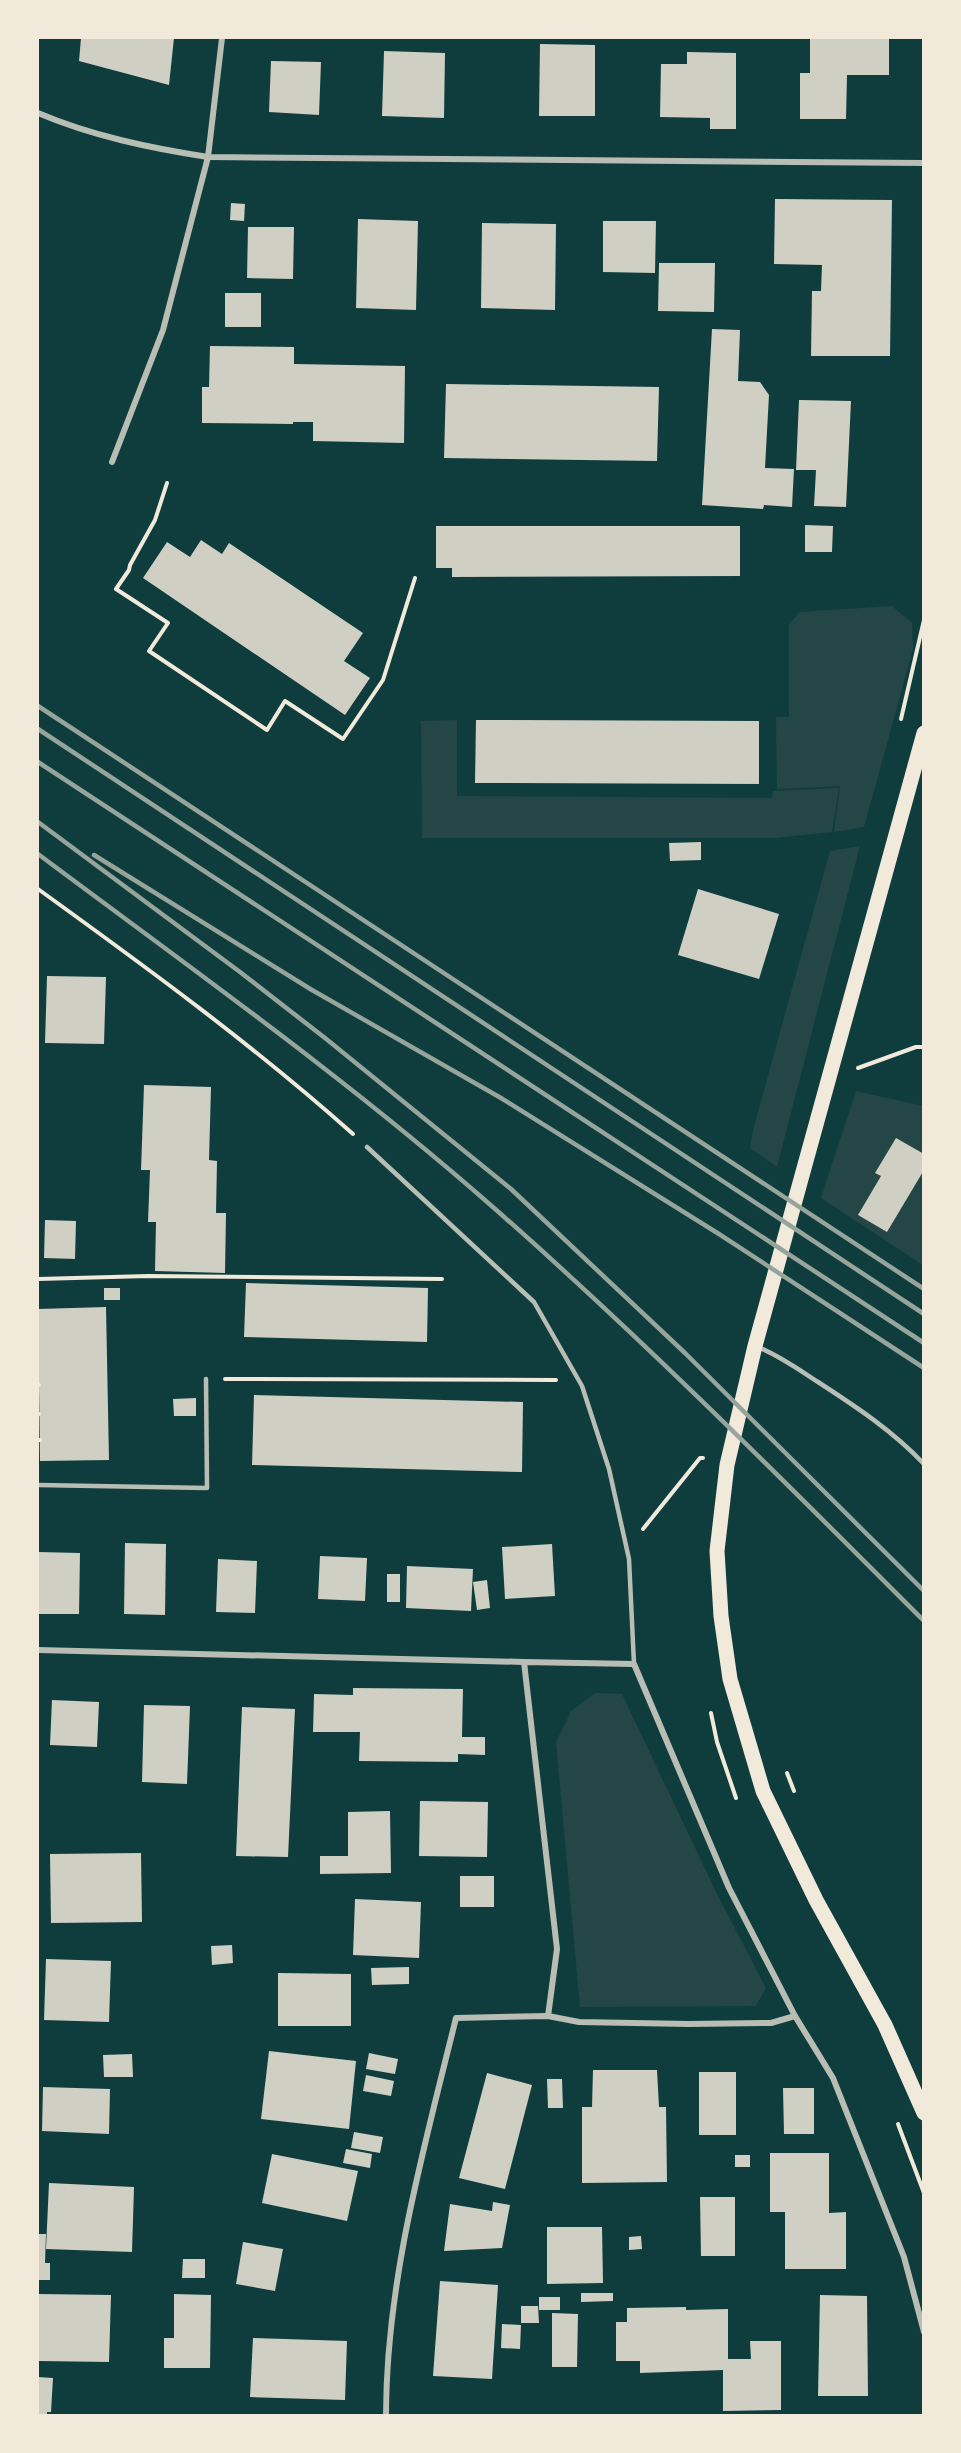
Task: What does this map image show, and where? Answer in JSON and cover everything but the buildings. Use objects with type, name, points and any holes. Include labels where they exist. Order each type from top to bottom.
[{"type":"main road","points":[[924,733],[755,1346],[727,1465],[717,1551],[721,1616],[730,1679],[763,1791],[816,1900],[885,2025],[924,2113]]},
{"type":"street","points":[[112,462],[163,330],[208,158],[222,38]]},
{"type":"street","points":[[38,112],[69,126],[149,148],[208,158],[924,163]]},
{"type":"street","points":[[38,1650],[634,1664],[729,1888],[795,2016],[833,2078],[904,2257],[924,2332]]},
{"type":"street","points":[[524,1662],[557,1949],[548,2016]]},
{"type":"street","points":[[386,2415],[386,2382],[399,2265],[456,2018],[548,2016],[579,2022],[689,2024],[771,2023],[795,2016]]},
{"type":"lane","points":[[367,1147],[534,1302],[578,1380],[609,1469],[629,1559],[634,1664]]},
{"type":"lane","points":[[755,1346],[781,1358],[856,1407],[924,1464]]},
{"type":"lane","points":[[38,1485],[207,1488],[206,1379]]},
{"type":"path","points":[[167,483],[155,520],[129,570],[116,589],[168,623],[149,651],[267,730],[285,701],[343,739],[383,680],[415,578]]},
{"type":"path","points":[[898,730],[924,620]]},
{"type":"path","points":[[38,890],[167,982],[243,1042],[367,1147]]},
{"type":"path","points":[[858,1059],[855,1070],[916,1047],[924,1047]]},
{"type":"path","points":[[38,1279],[148,1276],[442,1279]]},
{"type":"path","points":[[206,1379],[578,1380]]},
{"type":"path","points":[[645,1526],[700,1458]]},
{"type":"path","points":[[709,1707],[717,1742],[737,1800]]},
{"type":"path","points":[[782,1762],[796,1795]]},
{"type":"path","points":[[894,2114],[924,2193]]},
{"type":"shaded area","points":[[892,606],[912,623],[913,649],[864,827],[834,832],[840,786],[777,789],[776,717],[789,717],[789,624],[800,612]]},
{"type":"shaded area","points":[[457,720],[457,796],[772,798],[773,791],[839,788],[832,832],[774,838],[422,838],[421,721]]},
{"type":"shaded area","points":[[860,846],[777,1167],[750,1148],[753,1130],[830,851]]},
{"type":"shaded area","points":[[856,1091],[923,1106],[923,1265],[821,1198]]},
{"type":"shaded area","points":[[595,1693],[622,1694],[717,1894],[766,1988],[756,2006],[580,2007],[556,1742],[571,1711]]},
{"type":"railway","points":[[38,706],[924,1289]]},
{"type":"railway","points":[[38,729],[924,1314]]},
{"type":"railway","points":[[38,762],[924,1343]]},
{"type":"railway","points":[[38,822],[240,972],[511,1189],[685,1353],[924,1591]]},
{"type":"railway","points":[[38,854],[384,1115],[494,1208],[658,1359],[924,1621]]},
{"type":"railway","points":[[94,855],[312,990],[501,1098],[719,1234],[924,1368]]}]
